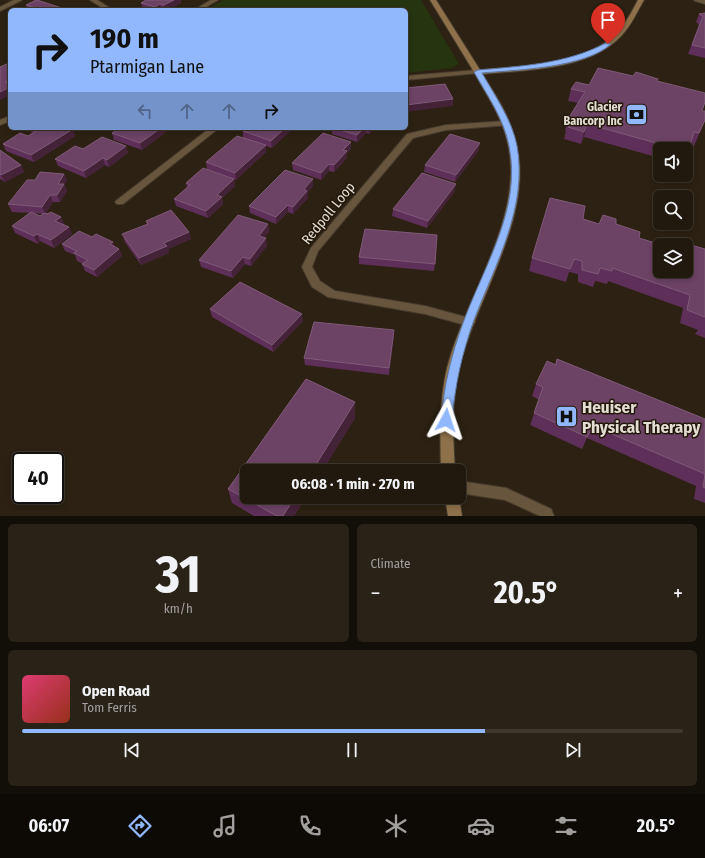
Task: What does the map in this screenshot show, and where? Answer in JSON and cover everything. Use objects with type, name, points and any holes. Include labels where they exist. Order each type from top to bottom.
[{"type":"street","points":[[0,8],[19,0]]},
{"type":"street","points":[[93,0],[107,8]]},
{"type":"street","points":[[201,8],[215,0]]},
{"type":"street","points":[[432,0],[478,72],[506,123],[513,146],[516,171],[514,200],[505,230],[469,322],[454,368],[448,393],[446,420],[448,464]]},
{"type":"street","points":[[408,78],[543,65],[568,61],[590,54],[615,39],[624,28],[641,0]]},
{"type":"street","points":[[696,0],[705,2]]},
{"type":"street","name":"Redpoll Loop","points":[[469,322],[425,310],[332,294],[316,284],[307,268],[314,250],[410,136],[446,126],[506,123]]},
{"type":"street","points":[[120,202],[211,130]]},
{"type":"street","points":[[453,504],[456,516]]},
{"type":"lane","points":[[466,488],[506,494],[547,513],[548,516]]},
{"type":"green space","points":[[223,0],[421,0],[459,64],[452,68],[408,73],[408,8],[209,8]]},
{"type":"building","points":[[36,0],[62,8],[35,8],[26,5]]},
{"type":"building","points":[[146,0],[174,0],[164,5],[160,4],[155,7],[141,3]]},
{"type":"building","points":[[705,13],[705,48],[692,45],[703,16],[699,14]]},
{"type":"building","points":[[8,63],[8,80],[5,82],[8,83],[8,88],[0,92],[0,67]]},
{"type":"building","name":"Glacier Bancorp Inc","points":[[598,68],[633,76],[636,72],[658,79],[657,81],[705,93],[705,102],[702,111],[705,111],[705,120],[699,133],[694,132],[691,142],[653,142],[587,124],[584,132],[568,127],[573,120],[568,119],[585,92],[571,89],[576,82],[589,85]]},
{"type":"building","points":[[445,84],[453,99],[408,105],[408,88]]},
{"type":"building","points":[[38,130],[71,130],[31,155],[3,144],[20,133],[28,136]]},
{"type":"building","points":[[117,130],[158,130],[140,143],[112,133]]},
{"type":"building","points":[[244,130],[283,130],[271,141],[243,131]]},
{"type":"building","points":[[341,130],[362,130],[357,135]]},
{"type":"building","points":[[323,133],[351,142],[343,150],[347,151],[334,165],[329,164],[321,173],[292,163]]},
{"type":"building","points":[[450,134],[480,143],[456,175],[425,165]]},
{"type":"building","points":[[237,136],[266,145],[235,173],[206,162]]},
{"type":"building","points":[[102,137],[126,146],[107,160],[103,158],[84,171],[55,159],[75,146],[83,149]]},
{"type":"building","points":[[0,150],[21,165],[1,175]]},
{"type":"building","points":[[203,168],[234,179],[217,195],[222,197],[206,211],[174,199],[190,185],[186,183]]},
{"type":"building","points":[[285,170],[313,179],[304,189],[307,191],[293,207],[288,205],[276,217],[249,206]]},
{"type":"building","points":[[40,172],[64,174],[58,184],[64,184],[57,195],[50,195],[42,207],[8,204],[27,180],[35,180]]},
{"type":"building","points":[[422,173],[456,184],[428,221],[393,209]]},
{"type":"building","points":[[550,198],[585,206],[583,219],[599,224],[603,215],[616,219],[616,224],[640,232],[639,238],[653,242],[653,278],[693,278],[693,246],[705,249],[705,317],[687,310],[690,295],[612,268],[612,271],[600,268],[598,274],[582,270],[582,261],[574,259],[570,269],[532,258]]},
{"type":"building","points":[[171,210],[189,232],[164,243],[167,246],[139,258],[122,234],[148,224],[146,221]]},
{"type":"building","points":[[31,212],[40,216],[44,213],[47,214],[51,212],[61,217],[55,221],[69,227],[51,240],[37,234],[34,236],[12,226]]},
{"type":"building","points":[[238,215],[268,224],[259,236],[266,238],[250,259],[243,257],[231,271],[199,260]]},
{"type":"building","points":[[365,229],[437,235],[435,264],[359,257]]},
{"type":"building","points":[[79,231],[92,237],[96,234],[113,242],[110,244],[119,249],[94,270],[82,264],[88,260],[74,253],[77,251],[62,244]]},
{"type":"building","points":[[240,282],[302,314],[272,345],[210,309]]},
{"type":"building","points":[[314,322],[394,330],[389,368],[304,358]]},
{"type":"building","points":[[557,359],[705,419],[705,474],[593,426],[587,437],[534,413],[543,387],[536,384],[547,361],[556,365]]},
{"type":"building","points":[[306,379],[355,402],[316,464],[246,464]]},
{"type":"building","points":[[240,472],[240,496],[228,489]]},
{"type":"building","points":[[705,474],[705,488],[703,487]]},
{"type":"building","points":[[255,504],[291,504],[283,516],[277,516]]},
{"type":"place","name":"Glacier Bancorp Inc","points":[[637,114]]},
{"type":"place","name":"Heuiser Physical Therapy","points":[[566,417]]},
{"type":"route","points":[[446,420],[448,393],[454,368],[469,322],[505,230],[514,200],[516,185],[513,146],[506,123],[478,72],[531,67],[568,61],[590,54],[608,44]]}]
